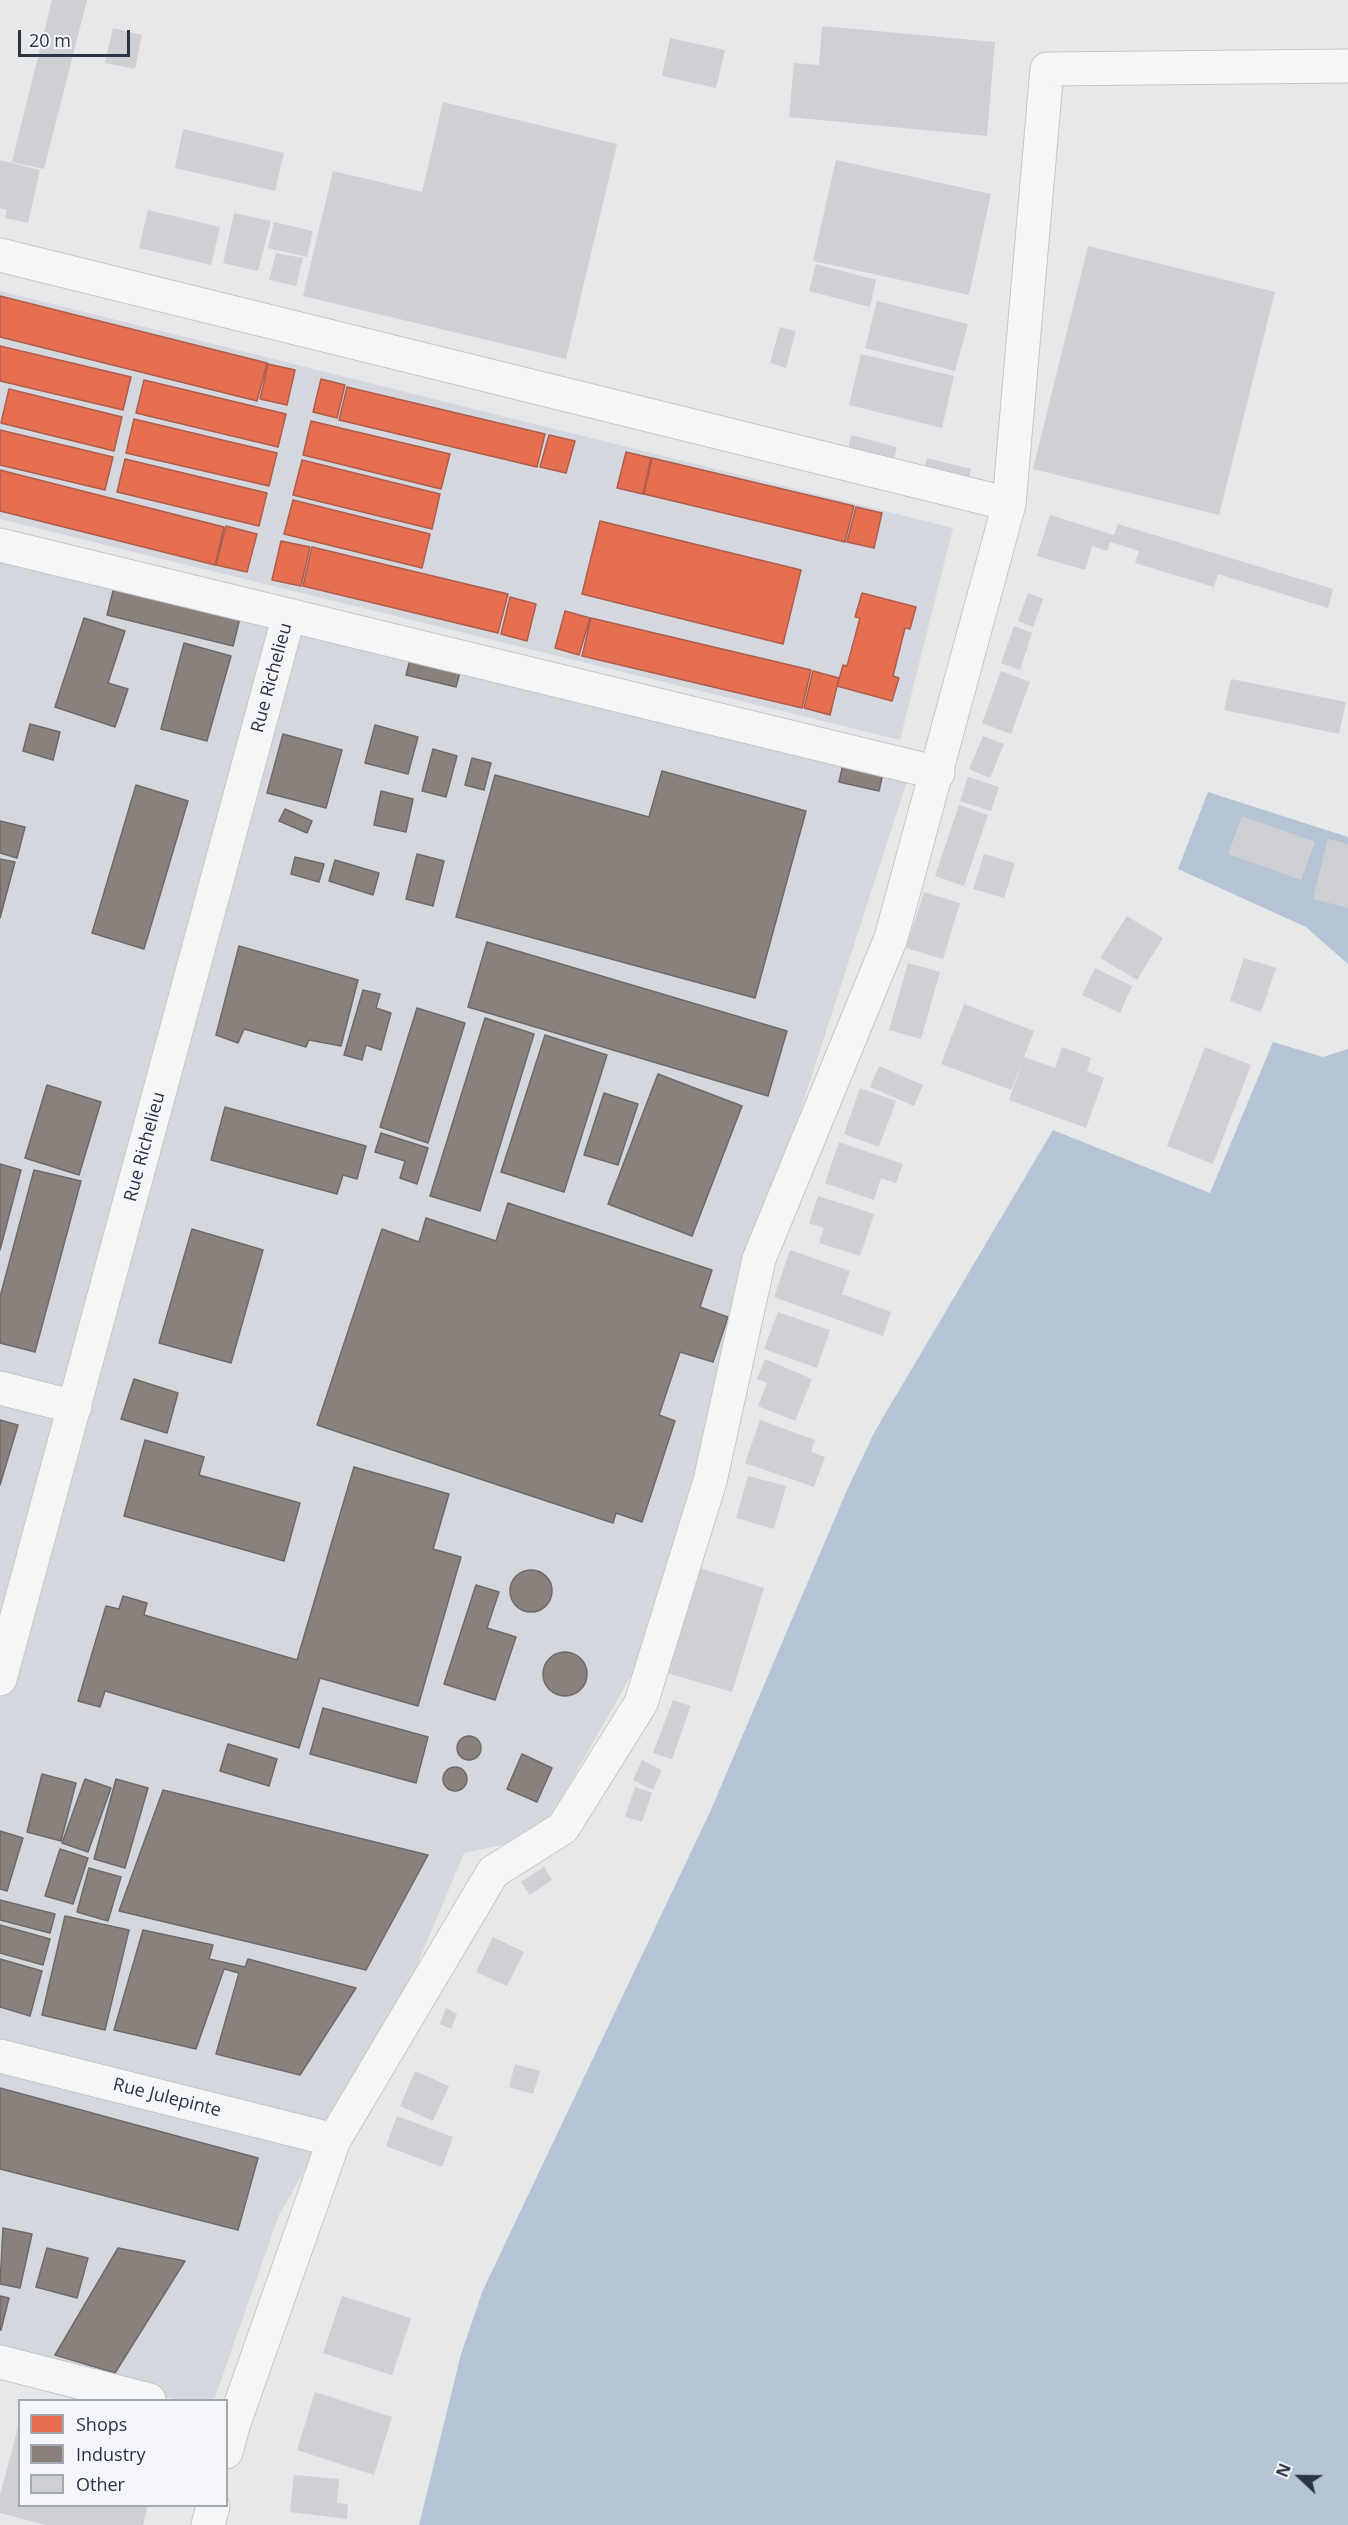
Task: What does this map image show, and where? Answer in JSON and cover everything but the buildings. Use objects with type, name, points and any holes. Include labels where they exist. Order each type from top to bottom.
[{"type":"street","points":[[229,2432],[334,2140],[494,1872],[563,1828],[641,1703],[710,1481],[759,1259],[891,938],[938,773],[1009,504],[1047,69],[1348,66]]},
{"type":"street","points":[[0,255],[1009,504]]},
{"type":"street","points":[[0,544],[938,773]]},
{"type":"street","name":"Rue Richelieu","points":[[0,1679],[289,615]]},
{"type":"street","points":[[0,1388],[75,1407]]},
{"type":"street","name":"Rue Julepinte","points":[[0,2056],[334,2140]]},
{"type":"street","points":[[0,2362],[145,2399]]},
{"type":"street","points":[[208,2525],[212,2507]]},
{"type":"shaded area","points":[[0,291],[953,528],[900,740],[0,519]]},
{"type":"shaded area","points":[[0,553],[908,778],[798,1118],[747,1245],[739,1311],[652,1639],[539,1837],[464,1853],[405,1994],[279,2215],[214,2399],[174,2399],[0,2367]]},
{"type":"water","points":[[1208,792],[1348,837],[1348,964],[1306,927],[1178,869]]},
{"type":"water","points":[[1273,1042],[1323,1057],[1348,1049],[1348,2525],[419,2525],[461,2354],[483,2290],[710,1812],[847,1490],[875,1431],[1053,1130],[1210,1193]]}]
